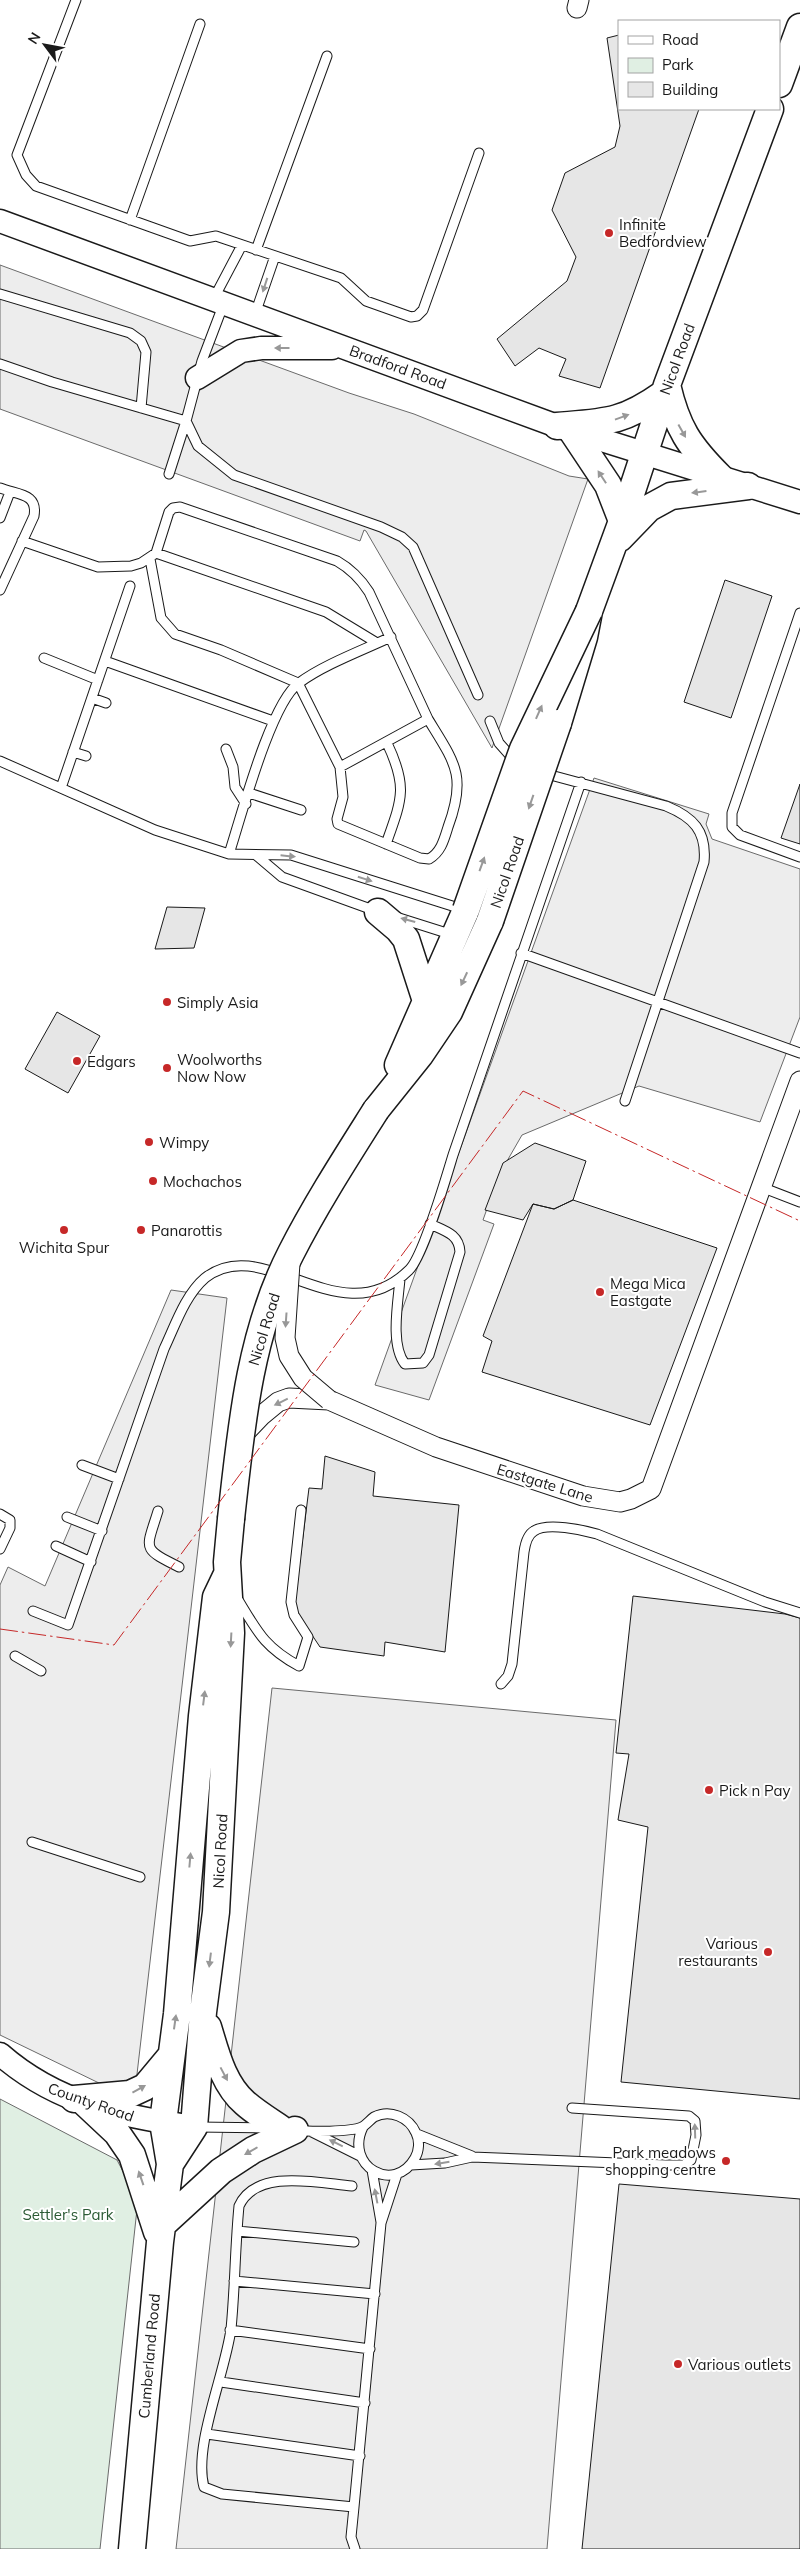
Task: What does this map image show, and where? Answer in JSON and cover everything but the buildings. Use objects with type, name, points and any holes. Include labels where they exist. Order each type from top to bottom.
[{"type":"main road","points":[[780,81],[800,27]]},
{"type":"main road","name":"Nicol Road","points":[[194,2127],[203,2012],[216,1912],[221,1850],[222,1772],[231,1633],[228,1579],[230,1519],[247,1391],[259,1341],[290,1254],[376,1110],[426,1001],[466,941],[478,915],[560,715],[584,637],[589,611],[646,452],[665,390],[770,110]]},
{"type":"main road","points":[[720,477],[699,456],[684,435],[673,414],[665,390],[642,409],[611,421],[564,428],[608,485],[618,533],[649,508],[671,496],[748,486]]},
{"type":"main road","points":[[378,912],[398,928],[406,940],[426,1001]]},
{"type":"main road","name":"Nicol Road","points":[[376,1110],[420,1055],[449,1012],[466,941]]},
{"type":"main road","name":"Nicol Road","points":[[163,2122],[185,1925],[202,1716],[216,1597],[228,1579]]},
{"type":"main road","points":[[203,2012],[217,2058],[227,2079],[244,2102],[295,2130]]},
{"type":"main road","points":[[80,2101],[130,2094],[145,2087],[170,2057]]},
{"type":"main road","points":[[80,2101],[116,2134],[132,2155],[160,2234],[221,2171],[253,2150],[295,2130]]},
{"type":"main road","name":"Cumberland Road","points":[[132,2549],[160,2234],[170,2164],[163,2122]]},
{"type":"main road","name":"Cumberland Road","points":[[170,2164],[194,2127]]},
{"type":"street","name":"Bradford Road","points":[[0,221],[564,428],[646,452],[800,502]]},
{"type":"street","points":[[197,378],[241,351],[261,348],[348,348]]},
{"type":"street","name":"Eastgate Lane","points":[[290,1254],[285,1338],[288,1356],[303,1378],[329,1400],[436,1447],[583,1496],[620,1502],[651,1489],[800,1081]]},
{"type":"street","points":[[240,1438],[261,1416],[278,1402],[289,1398],[329,1400]]},
{"type":"street","name":"County Road","points":[[0,2054],[42,2086],[80,2101],[124,2115],[194,2127]]},
{"type":"lane","points":[[76,0],[17,155],[26,175],[36,186],[190,241],[216,236],[341,278],[366,301],[411,317],[417,316],[423,310],[479,153]]},
{"type":"lane","points":[[130,220],[200,24]]},
{"type":"lane","points":[[256,250],[327,56]]},
{"type":"lane","points":[[169,474],[186,421],[219,300],[242,245]]},
{"type":"lane","points":[[256,314],[275,256]]},
{"type":"lane","points":[[0,294],[130,333],[141,341],[146,352],[141,408]]},
{"type":"lane","points":[[0,364],[186,421],[198,446],[234,475],[380,527],[402,537],[413,547],[478,695]]},
{"type":"lane","points":[[0,488],[31,499],[35,503],[34,516],[0,589]]},
{"type":"lane","points":[[0,518],[10,492]]},
{"type":"lane","points":[[180,507],[194,510],[337,561],[361,579],[391,636],[428,719],[455,768],[459,789],[457,804],[441,847],[435,855],[429,859],[420,858],[338,824],[337,819],[343,797],[340,767],[298,683],[221,650],[175,634],[164,625],[161,618],[153,556],[169,512],[173,508],[180,507]]},
{"type":"lane","points":[[22,541],[98,567],[130,566],[153,556],[326,612],[377,643]]},
{"type":"lane","points":[[61,788],[130,586]]},
{"type":"lane","points":[[800,613],[732,813],[732,827],[740,835],[800,857]]},
{"type":"lane","points":[[229,854],[273,721],[288,692],[298,683],[391,636]]},
{"type":"lane","points":[[44,658],[98,680]]},
{"type":"lane","points":[[104,661],[273,721]]},
{"type":"lane","points":[[92,698],[106,703]]},
{"type":"lane","points":[[340,767],[388,743],[428,719]]},
{"type":"lane","points":[[490,721],[499,743],[506,752],[529,768],[684,814],[693,821],[703,838],[704,862],[625,1101]]},
{"type":"lane","points":[[386,844],[402,790],[398,765],[388,743]]},
{"type":"lane","points":[[226,750],[234,766],[235,787],[246,804]]},
{"type":"lane","points":[[73,752],[86,756]]},
{"type":"lane","points":[[0,761],[154,830],[229,854],[291,855],[478,915]]},
{"type":"lane","points":[[33,1611],[68,1625],[164,1349],[184,1308],[205,1279],[226,1268],[248,1266],[354,1294],[381,1291],[400,1279],[412,1268],[430,1224],[581,782]]},
{"type":"lane","points":[[249,793],[301,810]]},
{"type":"lane","points":[[256,855],[282,877],[309,888],[466,941]]},
{"type":"lane","points":[[521,953],[800,1053]]},
{"type":"lane","points":[[761,1187],[800,1202]]},
{"type":"lane","points":[[400,1279],[396,1344],[398,1356],[405,1364],[423,1363],[429,1355],[460,1252],[460,1242],[454,1236],[430,1224]]},
{"type":"lane","points":[[82,1465],[119,1479]]},
{"type":"lane","points":[[228,1579],[267,1644],[278,1654],[299,1666],[308,1637],[294,1615],[291,1602],[301,1510]]},
{"type":"lane","points":[[158,1511],[148,1542],[149,1549],[153,1554],[179,1567]]},
{"type":"lane","points":[[0,1514],[10,1520],[10,1528],[0,1549]]},
{"type":"lane","points":[[67,1517],[102,1531]]},
{"type":"lane","points":[[501,1684],[508,1676],[512,1664],[525,1547],[533,1532],[539,1529],[575,1528],[598,1534],[765,1602],[800,1613]]},
{"type":"lane","points":[[56,1546],[91,1562]]},
{"type":"lane","points":[[15,1656],[41,1671]]},
{"type":"lane","points":[[32,1842],[140,1877]]},
{"type":"lane","points":[[411,2165],[417,2154],[417,2134],[412,2125],[395,2114],[376,2116],[363,2127],[358,2141],[360,2156],[365,2165],[384,2175],[397,2174],[411,2165],[445,2162],[472,2156],[684,2165],[691,2160],[696,2135],[695,2122],[689,2116],[572,2108]]},
{"type":"lane","points":[[194,2127],[295,2130],[363,2127]]},
{"type":"lane","points":[[295,2130],[360,2156]]},
{"type":"lane","points":[[417,2134],[472,2156]]},
{"type":"lane","points":[[372,2170],[382,2223]]},
{"type":"lane","points":[[355,2549],[351,2537],[382,2223],[397,2174]]},
{"type":"lane","points":[[352,2186],[281,2182],[253,2188],[243,2197],[239,2206],[230,2330],[220,2382],[206,2434],[201,2475],[204,2488],[222,2494],[354,2507]]},
{"type":"lane","points":[[237,2231],[354,2242]]},
{"type":"lane","points":[[234,2281],[375,2294]]},
{"type":"lane","points":[[230,2330],[370,2349]]},
{"type":"lane","points":[[220,2382],[365,2403]]},
{"type":"lane","points":[[206,2434],[360,2456]]},
{"type":"green space","name":"Settler's Park","points":[[0,2099],[117,2160],[138,2200],[100,2549],[0,2549]]},
{"type":"shaded area","points":[[0,265],[349,393],[414,414],[569,476],[588,479],[492,748],[366,531],[364,530],[360,541],[0,409]]},
{"type":"shaded area","points":[[594,778],[709,814],[706,824],[712,839],[800,869],[800,1017],[760,1122],[639,1086],[522,1135],[499,1175],[483,1220],[494,1224],[429,1400],[375,1385]]},
{"type":"shaded area","points":[[171,1290],[227,1298],[134,2100],[0,2035],[0,1585],[8,1567],[45,1586]]},
{"type":"shaded area","points":[[272,1688],[616,1720],[547,2549],[176,2549]]},
{"type":"power","points":[[0,1629],[114,1645],[523,1091],[800,1221]]},
{"type":"place","name":"Infinite Bedfordview","points":[[609,233]]},
{"type":"place","name":"Simply Asia","points":[[167,1002]]},
{"type":"place","name":"Edgars","points":[[77,1061]]},
{"type":"place","name":"Woolworths Now Now","points":[[167,1068]]},
{"type":"place","name":"Wimpy","points":[[149,1142]]},
{"type":"place","name":"Mochachos","points":[[153,1181]]},
{"type":"place","name":"Wichita Spur","points":[[64,1230]]},
{"type":"place","name":"Panarottis","points":[[141,1230]]},
{"type":"place","name":"Mega Mica Eastgate","points":[[600,1292]]},
{"type":"place","name":"Pick n Pay","points":[[709,1790]]},
{"type":"place","name":"Various restaurants","points":[[768,1952]]},
{"type":"place","name":"Park meadows shopping centre","points":[[726,2161]]},
{"type":"place","name":"Various outlets","points":[[678,2364]]}]
